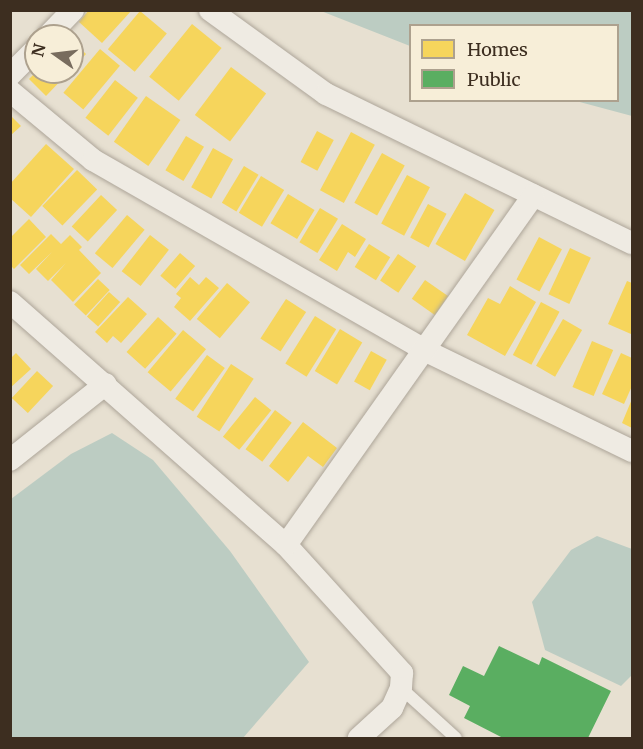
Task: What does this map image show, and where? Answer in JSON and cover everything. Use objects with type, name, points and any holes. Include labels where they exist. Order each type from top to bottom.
[{"type":"street","points":[[60,24],[73,10]]},
{"type":"street","points":[[210,10],[326,94],[633,243]]},
{"type":"street","points":[[10,75],[24,61]]},
{"type":"street","points":[[10,91],[93,160],[426,351],[633,451]]},
{"type":"street","points":[[286,545],[426,351],[533,196]]},
{"type":"street","points":[[10,302],[106,384],[286,545],[402,673],[401,688],[392,708],[359,738]]},
{"type":"street","points":[[10,460],[106,384]]},
{"type":"lane","points":[[401,688],[456,738]]},
{"type":"shaded area","points":[[321,11],[632,11],[632,116],[580,102],[619,102],[619,24],[409,24],[409,46]]},
{"type":"shaded area","points":[[112,433],[153,460],[230,551],[309,662],[243,738],[11,738],[11,499],[71,454]]},
{"type":"shaded area","points":[[597,536],[632,549],[632,675],[621,686],[545,650],[532,602],[571,550]]},
{"type":"building: Homes","points":[[89,10],[132,10],[102,43],[84,24],[79,22]]},
{"type":"building: Homes","points":[[140,11],[167,33],[135,72],[108,49]]},
{"type":"building: Homes","points":[[192,24],[222,48],[179,101],[149,77]]},
{"type":"building: Homes","points":[[100,49],[120,66],[83,109],[63,93],[71,84],[84,84],[84,68]]},
{"type":"building: Homes","points":[[231,67],[266,93],[230,141],[195,115]]},
{"type":"building: Homes","points":[[115,80],[138,98],[108,136],[85,118]]},
{"type":"building: Homes","points":[[34,84],[58,84],[46,96]]},
{"type":"building: Homes","points":[[146,96],[180,120],[148,166],[114,142]]},
{"type":"building: Homes","points":[[10,115],[21,126],[10,136]]},
{"type":"building: Homes","points":[[317,131],[334,140],[317,171],[301,162]]},
{"type":"building: Homes","points":[[351,132],[375,145],[344,203],[320,190]]},
{"type":"building: Homes","points":[[186,136],[204,147],[183,181],[165,170]]},
{"type":"building: Homes","points":[[46,144],[74,169],[31,217],[10,198],[10,184]]},
{"type":"building: Homes","points":[[213,148],[233,159],[211,199],[191,187]]},
{"type":"building: Homes","points":[[382,153],[405,166],[377,215],[354,203]]},
{"type":"building: Homes","points":[[244,166],[259,175],[236,212],[222,203]]},
{"type":"building: Homes","points":[[77,170],[97,189],[62,225],[42,206]]},
{"type":"building: Homes","points":[[407,175],[430,187],[404,236],[381,224]]},
{"type":"building: Homes","points":[[261,176],[284,190],[262,227],[239,213]]},
{"type":"building: Homes","points":[[465,193],[494,210],[465,261],[436,244]]},
{"type":"building: Homes","points":[[288,194],[315,210],[297,239],[270,223]]},
{"type":"building: Homes","points":[[101,195],[117,210],[88,241],[72,226]]},
{"type":"building: Homes","points":[[428,204],[447,214],[429,247],[410,238]]},
{"type":"building: Homes","points":[[320,208],[338,219],[317,253],[299,242]]},
{"type":"building: Homes","points":[[127,215],[145,230],[112,268],[95,253]]},
{"type":"building: Homes","points":[[29,219],[46,237],[14,269],[10,265],[10,238]]},
{"type":"building: Homes","points":[[342,224],[366,239],[355,257],[348,252],[337,271],[319,260]]},
{"type":"building: Homes","points":[[51,234],[61,244],[70,235],[82,247],[79,250],[101,273],[73,302],[51,280],[66,263],[48,281],[36,269],[52,252],[29,274],[20,265]]},
{"type":"building: Homes","points":[[150,235],[169,250],[141,286],[122,271]]},
{"type":"building: Homes","points":[[539,237],[562,249],[539,292],[516,279]]},
{"type":"building: Homes","points":[[369,244],[390,257],[376,280],[355,267]]},
{"type":"building: Homes","points":[[570,248],[591,258],[569,304],[548,294]]},
{"type":"building: Homes","points":[[180,253],[195,266],[175,289],[160,276]]},
{"type":"building: Homes","points":[[398,254],[416,266],[398,293],[380,281]]},
{"type":"building: Homes","points":[[190,277],[199,285],[206,277],[219,288],[190,321],[174,307],[181,298],[176,294]]},
{"type":"building: Homes","points":[[98,279],[110,290],[86,316],[74,305]]},
{"type":"building: Homes","points":[[425,280],[448,296],[435,315],[412,299]]},
{"type":"building: Homes","points":[[627,281],[632,283],[631,334],[608,324]]},
{"type":"building: Homes","points":[[227,283],[250,302],[220,338],[197,319]]},
{"type":"building: Homes","points":[[510,286],[536,302],[505,356],[467,335],[488,298],[500,304]]},
{"type":"building: Homes","points":[[109,292],[120,302],[98,327],[87,317]]},
{"type":"building: Homes","points":[[128,297],[147,314],[121,343],[113,336],[107,343],[95,332]]},
{"type":"building: Homes","points":[[286,299],[306,312],[281,351],[260,338]]},
{"type":"building: Homes","points":[[541,302],[560,312],[531,365],[513,355]]},
{"type":"building: Homes","points":[[315,316],[336,329],[307,377],[285,363]]},
{"type":"building: Homes","points":[[158,317],[177,334],[145,369],[127,352]]},
{"type":"building: Homes","points":[[563,319],[582,330],[555,377],[536,366]]},
{"type":"building: Homes","points":[[340,329],[362,342],[337,384],[315,371]]},
{"type":"building: Homes","points":[[183,330],[206,349],[171,391],[148,372]]},
{"type":"building: Homes","points":[[592,341],[613,350],[594,396],[572,387]]},
{"type":"building: Homes","points":[[371,351],[387,360],[370,390],[354,382]]},
{"type":"building: Homes","points":[[16,353],[31,369],[10,388],[10,359]]},
{"type":"building: Homes","points":[[621,353],[632,358],[632,386],[624,404],[602,394]]},
{"type":"building: Homes","points":[[207,355],[225,368],[193,412],[175,399]]},
{"type":"building: Homes","points":[[231,364],[254,379],[219,432],[197,417]]},
{"type":"building: Homes","points":[[37,371],[53,386],[28,413],[12,398]]},
{"type":"building: Homes","points":[[255,397],[271,410],[239,450],[223,437]]},
{"type":"building: Homes","points":[[632,399],[632,428],[622,423]]},
{"type":"building: Homes","points":[[275,410],[292,423],[262,462],[246,449]]},
{"type":"building: Homes","points":[[303,422],[337,448],[323,467],[308,456],[288,482],[269,466]]},
{"type":"building: Public","points":[[499,646],[539,665],[542,657],[611,691],[588,738],[503,738],[464,718],[470,706],[449,695],[463,666],[484,676]]}]
